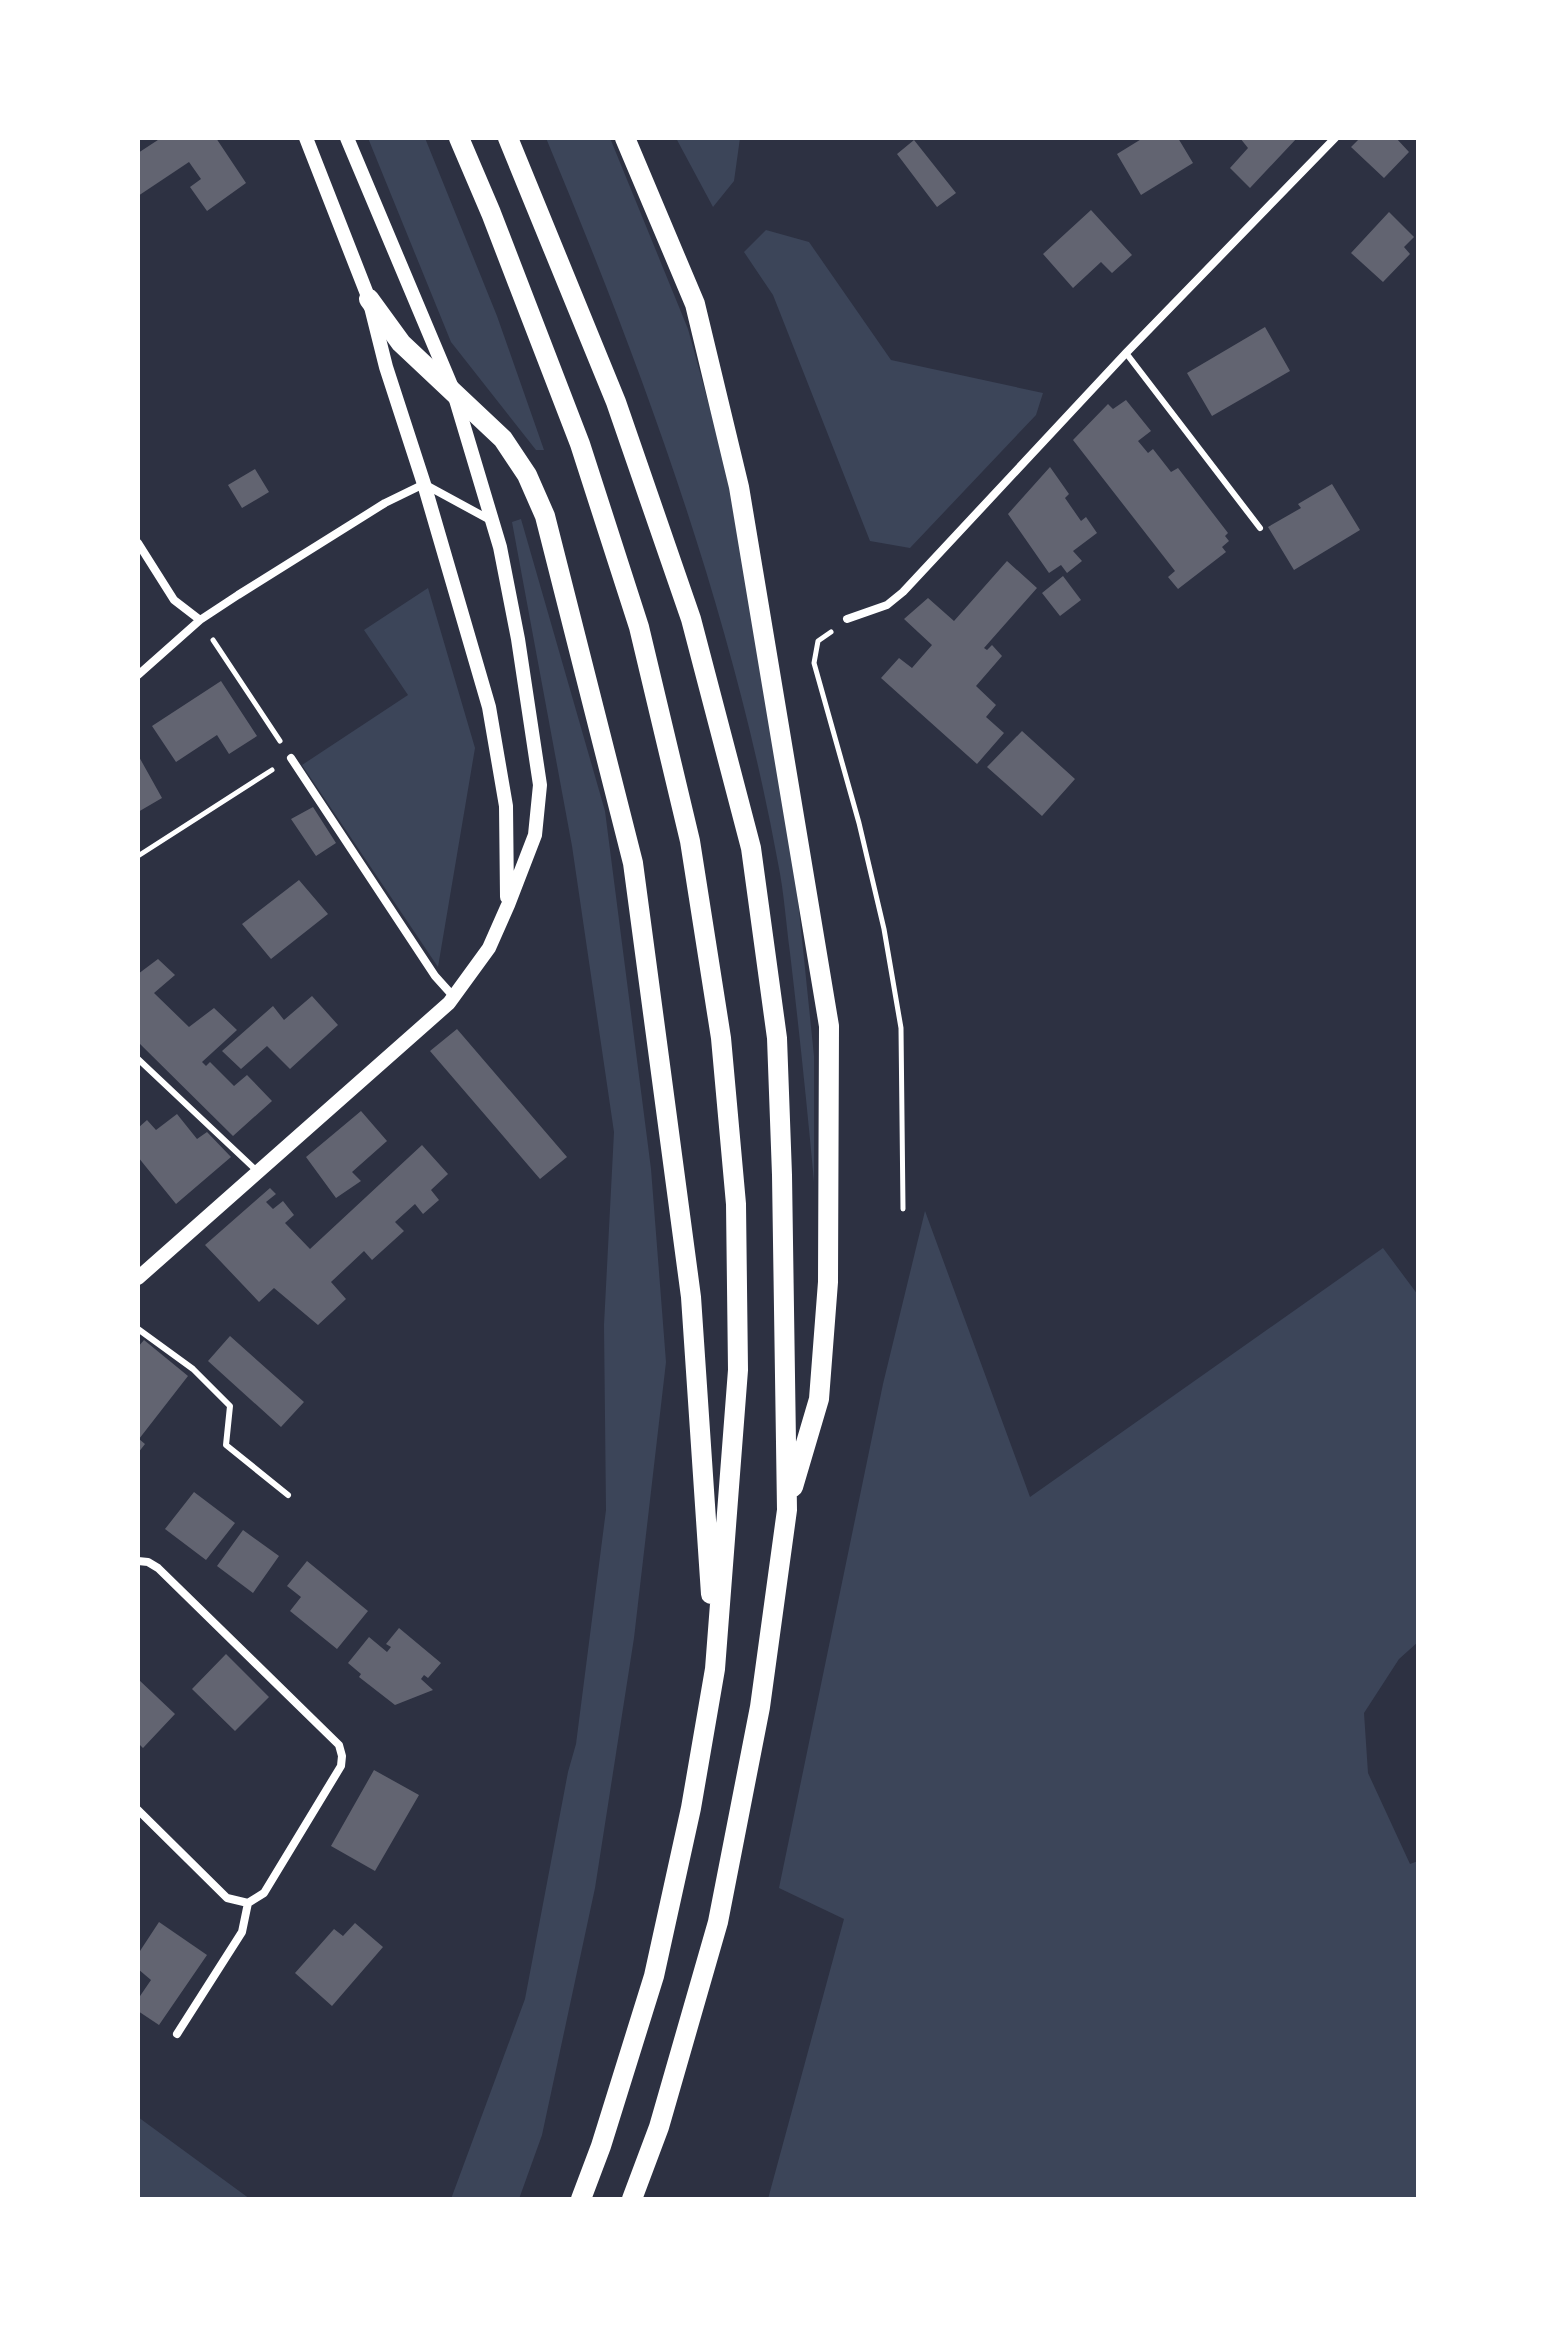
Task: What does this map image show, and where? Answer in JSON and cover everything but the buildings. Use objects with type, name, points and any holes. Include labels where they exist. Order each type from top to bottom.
[{"type":"main road","points":[[459,138],[491,213],[585,460],[639,627],[690,841],[721,1038],[736,1204],[738,1370],[715,1669],[691,1808],[654,1976],[601,2146],[581,2199]]},
{"type":"main road","points":[[508,138],[616,402],[681,590],[751,848],[777,1038],[787,1510]]},
{"type":"main road","points":[[625,138],[695,304],[739,487],[829,1026],[828,1282],[819,1399],[787,1510],[760,1707],[718,1922],[659,2127],[632,2199]]},
{"type":"main road","points":[[369,299],[401,343],[503,439],[527,475],[545,516],[633,863],[691,1297],[715,1669]]},
{"type":"street","points":[[306,138],[369,299],[386,367],[424,484],[489,707],[506,806],[508,905]]},
{"type":"street","points":[[138,1278],[449,1003],[489,948],[535,835],[540,785],[518,639],[500,547],[453,390],[347,138]]},
{"type":"street","points":[[847,619],[887,605],[903,592],[1126,353],[1335,138]]},
{"type":"street","points":[[424,484],[492,521]]},
{"type":"street","points":[[138,675],[200,620],[385,503],[424,484]]},
{"type":"street","points":[[138,543],[174,600],[200,620]]},
{"type":"street","points":[[291,758],[435,976],[453,996]]},
{"type":"street","points":[[138,1561],[158,1568],[339,1745],[342,1756],[341,1766],[264,1893],[248,1903],[227,1898],[138,1810]]},
{"type":"street","points":[[177,2034],[242,1932],[248,1903]]},
{"type":"lane","points":[[1126,353],[1260,528]]},
{"type":"lane","points":[[138,1059],[257,1171]]},
{"type":"lane","points":[[138,1329],[193,1369],[230,1406],[226,1445],[288,1495]]},
{"type":"path","points":[[847,619],[818,641],[814,663],[859,823],[884,929],[901,1028],[903,1209]]},
{"type":"path","points":[[138,856],[291,758],[200,620]]},
{"type":"shaded area","points":[[368,138],[425,138],[497,316],[544,450],[536,450],[451,342]]},
{"type":"shaded area","points":[[546,138],[610,138],[688,329],[723,456],[794,861],[814,1056],[814,1182],[782,885],[759,769],[736,677],[682,494],[617,315]]},
{"type":"shaded area","points":[[676,138],[740,138],[734,181],[713,207]]},
{"type":"shaded area","points":[[766,230],[809,242],[891,360],[1043,393],[1036,415],[910,548],[870,541],[773,295],[744,252]]},
{"type":"shaded area","points":[[521,519],[605,811],[651,1169],[666,1362],[634,1638],[595,1888],[542,2135],[519,2199],[451,2199],[525,1999],[576,1744],[606,1510],[604,1325],[614,1132],[572,846],[512,522]]},
{"type":"shaded area","points":[[428,588],[475,748],[438,967],[302,765],[408,695],[364,630]]},
{"type":"shaded area","points":[[925,1211],[1030,1497],[1383,1248],[1418,1295],[1418,1642],[1399,1659],[1364,1713],[1368,1773],[1410,1864],[1418,1861],[1418,2199],[768,2199],[844,1919],[779,1888],[883,1384]]},
{"type":"shaded area","points":[[138,2117],[250,2199],[138,2199]]}]
